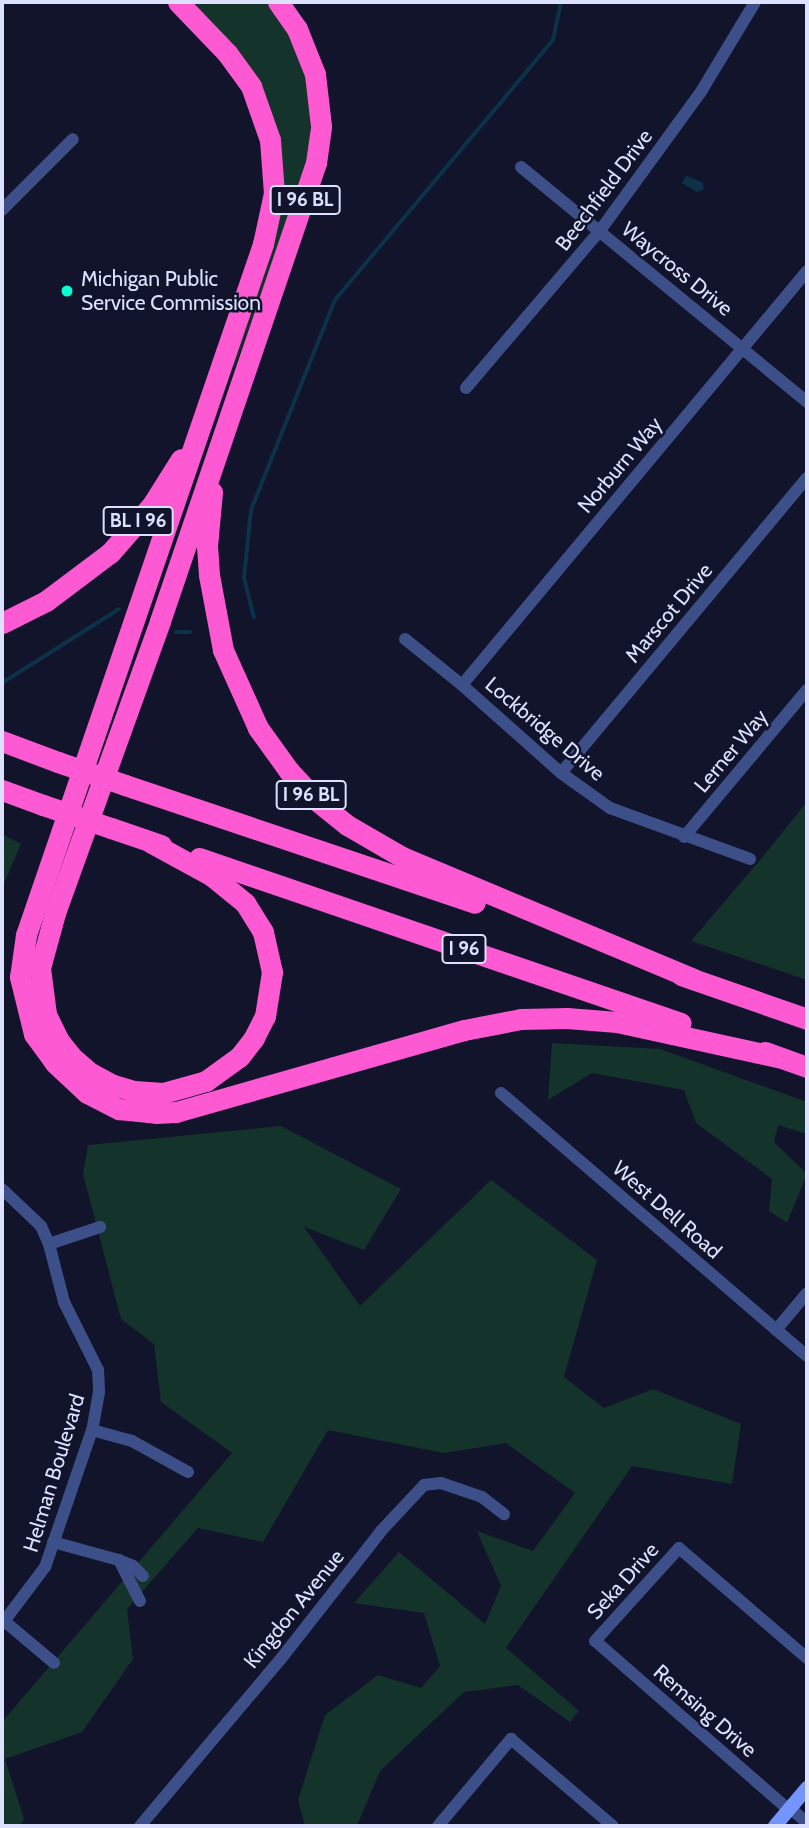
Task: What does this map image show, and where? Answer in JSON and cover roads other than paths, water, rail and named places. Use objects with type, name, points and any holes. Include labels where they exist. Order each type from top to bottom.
[{"type":"highway","name":"I 96 BL","points":[[177,2],[228,53],[251,86],[267,127],[274,193],[269,223],[220,371],[26,935],[20,977],[34,1034],[55,1063],[87,1093],[118,1109],[156,1113],[176,1112],[464,1030],[521,1019],[568,1017],[617,1022],[778,1057]]},
{"type":"highway","name":"I 96 BL","points":[[150,842],[212,876],[245,903],[263,932],[272,972],[265,1016],[245,1051],[228,1068],[206,1081],[163,1093],[134,1091],[113,1085],[89,1072],[72,1057],[54,1034],[46,1014],[40,968],[55,913],[301,212],[318,150],[320,113],[315,75],[297,29],[278,2]]},
{"type":"highway","name":"BL I 96","points":[[2,623],[66,587],[110,553],[126,536],[170,479],[220,371]]},
{"type":"highway","name":"I 96 BL","points":[[236,399],[209,516],[207,546],[210,591],[219,634],[234,681],[258,728],[284,764],[330,812],[382,847],[467,886],[694,979]]},
{"type":"highway","name":"I 96","points":[[2,741],[807,1019]]},
{"type":"highway","name":"I 96","points":[[2,790],[807,1067]]},
{"type":"street","name":"Beechfield Drive","points":[[466,388],[599,232],[702,90],[755,2]]},
{"type":"street","points":[[2,210],[73,139]]},
{"type":"street","name":"Waycross Drive","points":[[521,167],[744,347],[807,402]]},
{"type":"street","name":"Norburn Way","points":[[462,685],[807,271]]},
{"type":"street","name":"Marscot Drive","points":[[561,773],[807,478]]},
{"type":"street","name":"Lockbridge Drive","points":[[405,639],[462,685],[561,773],[610,808],[684,838],[750,859]]},
{"type":"street","name":"Lerner Way","points":[[684,838],[807,690]]},
{"type":"street","name":"West Dell Road","points":[[502,1093],[807,1356]]},
{"type":"street","name":"Helman Boulevard","points":[[2,1189],[41,1226],[49,1244],[64,1302],[98,1370],[99,1392],[92,1430],[53,1542],[34,1585],[3,1621]]},
{"type":"street","points":[[49,1244],[100,1227]]},
{"type":"street","points":[[776,1330],[807,1293]]},
{"type":"street","points":[[92,1430],[132,1441],[188,1472]]},
{"type":"street","name":"Kingdon Avenue","points":[[140,1826],[279,1660],[381,1531],[424,1485],[441,1483],[482,1497],[504,1514]]},
{"type":"street","points":[[53,1542],[119,1560],[133,1566],[143,1576]]},
{"type":"street","name":"Seka Drive","points":[[596,1641],[679,1548],[807,1658]]},
{"type":"street","points":[[119,1560],[140,1601]]},
{"type":"street","points":[[3,1621],[54,1663]]},
{"type":"street","name":"Remsing Drive","points":[[596,1641],[807,1824]]},
{"type":"street","points":[[438,1826],[511,1739],[613,1826]]},
{"type":"street","points":[[775,1826],[807,1788]]},
{"type":"water","points":[[686,176],[702,182],[704,189],[697,192],[682,183]]},
{"type":"waterway","points":[[254,618],[244,578],[251,510],[335,300],[553,40],[561,2]]},
{"type":"waterway","points":[[2,683],[119,609]]},
{"type":"waterway","points":[[176,632],[190,632]]},
{"type":"place","name":"Michigan Public Service Commission","points":[[67,291]]}]
